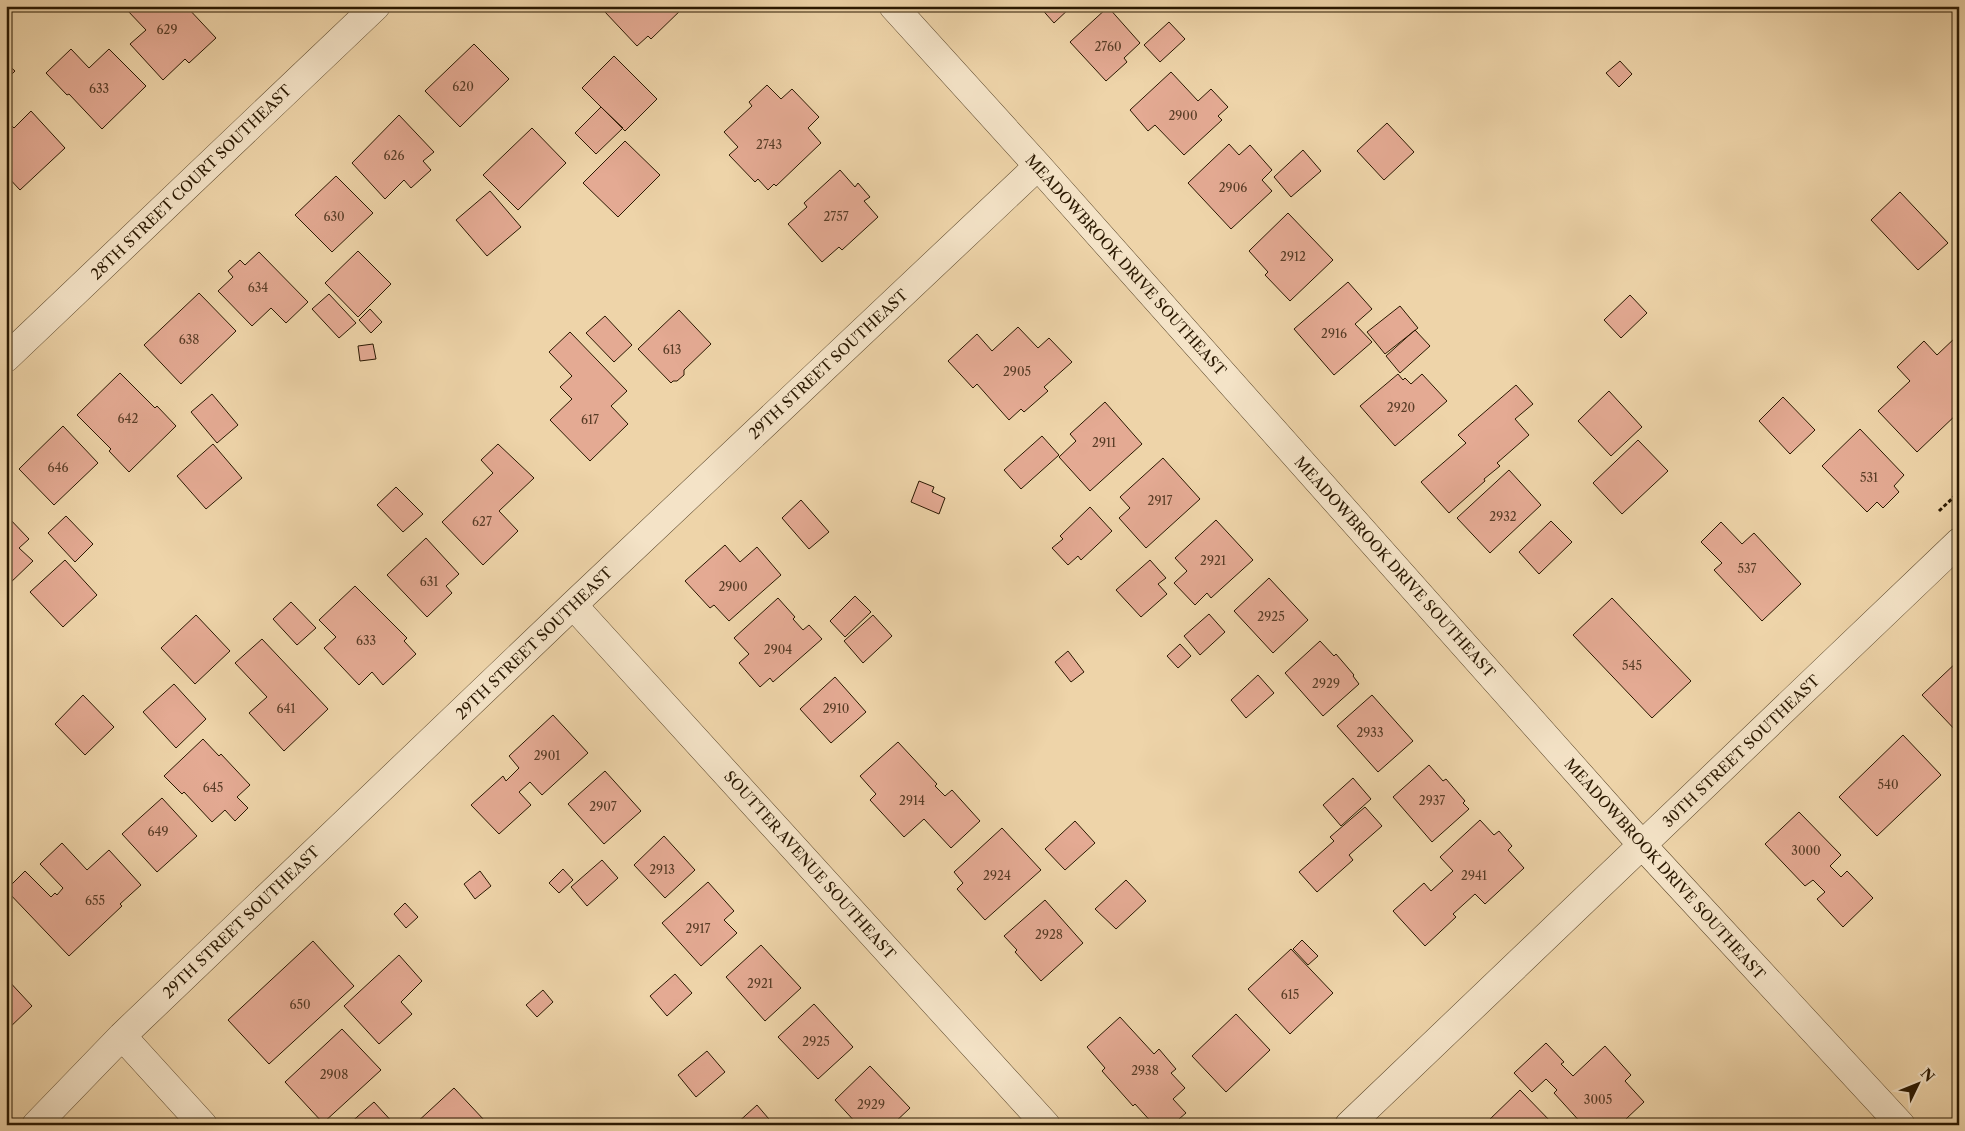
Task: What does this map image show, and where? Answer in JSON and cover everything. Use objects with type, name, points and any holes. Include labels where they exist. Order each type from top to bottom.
[{"type":"street","name":"28TH STREET COURT SOUTHEAST","points":[[6,358],[376,6]]},
{"type":"street","name":"MEADOWBROOK DRIVE SOUTHEAST","points":[[894,6],[1643,846],[1901,1125]]},
{"type":"street","name":"29TH STREET SOUTHEAST","points":[[43,1122],[122,1036],[573,605],[1038,166]]},
{"type":"street","name":"30TH STREET SOUTHEAST","points":[[1349,1125],[1959,542]]},
{"type":"street","name":"SOUTTER AVENUE SOUTHEAST","points":[[573,605],[1046,1125]]},
{"type":"street","points":[[122,1036],[203,1125]]},
{"type":"building","points":[[6,6],[14,6],[6,14]]},
{"type":"building","points":[[131,6],[186,6],[216,38],[189,63],[185,59],[163,80],[130,44],[146,30],[127,10]]},
{"type":"building","points":[[612,6],[685,6],[651,39],[648,36],[637,46],[605,12]]},
{"type":"building","points":[[1039,6],[1072,6],[1054,23]]},
{"type":"building","points":[[1108,7],[1140,43],[1124,58],[1127,62],[1106,81],[1070,42]]},
{"type":"building","points":[[1169,22],[1185,39],[1160,62],[1144,45]]},
{"type":"building","points":[[474,44],[509,79],[460,127],[425,91]]},
{"type":"building","points":[[71,49],[89,68],[109,49],[146,86],[102,129],[46,73]]},
{"type":"building","points":[[614,56],[657,99],[625,131],[582,88]]},
{"type":"building","points":[[1620,61],[1632,74],[1619,87],[1606,73]]},
{"type":"building","points":[[6,63],[15,71],[6,80]]},
{"type":"building","points":[[1171,72],[1198,101],[1211,89],[1228,107],[1218,116],[1222,120],[1184,155],[1155,125],[1148,131],[1130,110]]},
{"type":"building","points":[[767,85],[781,99],[792,89],[819,117],[808,128],[821,143],[776,186],[774,184],[768,190],[758,179],[755,182],[729,155],[738,147],[724,132],[752,106],[749,102]]},
{"type":"building","points":[[601,107],[623,128],[596,154],[575,133]]},
{"type":"building","points":[[31,111],[65,148],[20,190],[6,175],[6,120],[14,128]]},
{"type":"building","points":[[399,115],[434,152],[423,161],[431,170],[411,188],[404,180],[385,199],[352,163]]},
{"type":"building","points":[[1387,123],[1414,152],[1384,180],[1357,151]]},
{"type":"building","points":[[532,128],[566,163],[518,210],[483,175]]},
{"type":"building","points":[[625,141],[660,175],[618,217],[583,183]]},
{"type":"building","points":[[1229,144],[1239,155],[1250,145],[1272,170],[1262,180],[1272,191],[1231,229],[1188,183]]},
{"type":"building","points":[[1303,150],[1321,171],[1291,197],[1274,177]]},
{"type":"building","points":[[840,170],[855,187],[858,183],[870,197],[864,201],[878,217],[842,250],[839,247],[822,262],[788,224],[807,207],[804,203]]},
{"type":"building","points":[[336,176],[373,213],[332,252],[295,215]]},
{"type":"building","points":[[490,191],[521,227],[487,256],[456,220]]},
{"type":"building","points":[[1900,192],[1948,243],[1918,270],[1871,220]]},
{"type":"building","points":[[1288,213],[1333,260],[1290,301],[1265,275],[1268,272],[1249,251]]},
{"type":"building","points":[[358,251],[391,284],[358,317],[325,283]]},
{"type":"building","points":[[259,252],[308,302],[286,323],[271,308],[252,326],[218,291],[233,277],[228,271],[240,260],[245,265]]},
{"type":"building","points":[[1348,282],[1372,309],[1355,324],[1372,342],[1334,375],[1294,329]]},
{"type":"building","points":[[199,293],[236,331],[181,384],[144,345]]},
{"type":"building","points":[[329,294],[356,323],[339,338],[312,309]]},
{"type":"building","points":[[1630,295],[1647,313],[1621,338],[1604,320]]},
{"type":"building","points":[[1400,306],[1418,328],[1385,354],[1367,332]]},
{"type":"building","points":[[370,309],[382,322],[371,333],[359,320]]},
{"type":"building","points":[[679,310],[711,344],[684,370],[684,375],[671,383],[638,349]]},
{"type":"building","points":[[605,316],[632,345],[614,362],[586,333]]},
{"type":"building","points":[[1018,327],[1038,348],[1049,338],[1072,362],[1044,387],[1048,391],[1024,412],[1021,409],[1009,420],[977,384],[973,388],[948,361],[977,334],[992,351]]},
{"type":"building","points":[[1415,330],[1430,346],[1400,373],[1386,356]]},
{"type":"building","points":[[570,332],[627,391],[611,406],[628,424],[590,461],[550,420],[572,399],[560,387],[572,376],[549,352]]},
{"type":"building","points":[[1957,336],[1959,338],[1959,412],[1917,452],[1878,411],[1910,381],[1897,367],[1924,341],[1937,355]]},
{"type":"building","points":[[373,344],[376,359],[360,361],[358,346]]},
{"type":"building","points":[[120,373],[176,426],[129,472],[109,451],[111,449],[77,415]]},
{"type":"building","points":[[1398,374],[1403,380],[1405,378],[1411,384],[1422,374],[1447,401],[1395,446],[1360,406]]},
{"type":"building","points":[[1516,385],[1533,404],[1515,419],[1529,435],[1497,463],[1500,466],[1449,513],[1421,482],[1466,443],[1458,435]]},
{"type":"building","points":[[1609,391],[1642,427],[1611,456],[1578,421]]},
{"type":"building","points":[[212,394],[238,425],[217,443],[191,412]]},
{"type":"building","points":[[1783,397],[1815,430],[1790,454],[1759,421]]},
{"type":"building","points":[[1105,402],[1142,444],[1090,491],[1059,457],[1076,441],[1070,434]]},
{"type":"building","points":[[63,426],[98,463],[54,505],[19,469]]},
{"type":"building","points":[[1860,429],[1904,475],[1894,486],[1899,492],[1883,508],[1877,502],[1867,512],[1822,466]]},
{"type":"building","points":[[1042,436],[1059,455],[1021,489],[1004,470]]},
{"type":"building","points":[[1638,440],[1668,471],[1622,514],[1593,483]]},
{"type":"building","points":[[213,444],[242,478],[206,509],[177,476]]},
{"type":"building","points":[[498,444],[534,478],[499,511],[518,531],[483,565],[442,522],[493,473],[481,460]]},
{"type":"building","points":[[1163,458],[1200,499],[1146,548],[1119,518],[1130,508],[1120,497]]},
{"type":"building","points":[[1509,470],[1541,505],[1490,553],[1457,518]]},
{"type":"building","points":[[919,481],[934,487],[932,492],[945,498],[939,514],[911,502]]},
{"type":"building","points":[[396,487],[423,514],[403,532],[377,505]]},
{"type":"building","points":[[801,500],[829,532],[809,549],[782,518]]},
{"type":"building","points":[[1090,507],[1112,531],[1081,560],[1078,556],[1068,565],[1052,548],[1063,539],[1060,536]]},
{"type":"building","points":[[6,515],[29,539],[19,548],[33,561],[8,585],[6,583]]},
{"type":"building","points":[[66,516],[93,544],[75,562],[48,533]]},
{"type":"building","points":[[1216,520],[1253,560],[1211,598],[1207,593],[1195,605],[1174,583],[1187,571],[1175,558]]},
{"type":"building","points":[[1551,521],[1572,542],[1539,574],[1519,552]]},
{"type":"building","points":[[1721,522],[1742,544],[1754,533],[1801,584],[1762,621],[1714,570],[1722,563],[1701,542]]},
{"type":"building","points":[[426,538],[459,574],[446,586],[452,593],[427,617],[387,575]]},
{"type":"building","points":[[725,545],[740,562],[757,547],[781,575],[729,621],[714,605],[710,608],[685,581]]},
{"type":"building","points":[[65,560],[97,595],[63,627],[30,592]]},
{"type":"building","points":[[1150,560],[1166,578],[1158,584],[1167,594],[1141,617],[1116,590]]},
{"type":"building","points":[[1269,578],[1308,620],[1273,653],[1234,611]]},
{"type":"building","points":[[355,586],[407,638],[404,641],[416,654],[383,685],[372,672],[359,685],[324,648],[336,637],[319,620]]},
{"type":"building","points":[[855,596],[871,612],[845,637],[830,621]]},
{"type":"building","points":[[778,598],[795,617],[793,619],[803,630],[809,625],[822,639],[773,682],[770,678],[760,687],[739,663],[749,654],[734,638]]},
{"type":"building","points":[[1612,598],[1691,681],[1652,718],[1573,635]]},
{"type":"building","points":[[291,602],[316,628],[297,645],[273,619]]},
{"type":"building","points":[[1209,614],[1225,632],[1200,655],[1184,636]]},
{"type":"building","points":[[196,615],[230,651],[195,684],[161,648]]},
{"type":"building","points":[[873,615],[892,636],[863,663],[844,641]]},
{"type":"building","points":[[262,639],[328,709],[284,751],[249,713],[267,697],[235,663]]},
{"type":"building","points":[[1320,641],[1334,656],[1336,654],[1354,675],[1359,684],[1323,716],[1285,673]]},
{"type":"building","points":[[1180,644],[1191,656],[1178,668],[1167,656]]},
{"type":"building","points":[[1068,651],[1084,672],[1071,682],[1055,662]]},
{"type":"building","points":[[1959,660],[1959,734],[1922,695]]},
{"type":"building","points":[[1258,675],[1274,693],[1246,718],[1231,700]]},
{"type":"building","points":[[835,677],[866,712],[831,743],[800,709]]},
{"type":"building","points":[[174,684],[206,719],[176,748],[143,712]]},
{"type":"building","points":[[83,695],[114,727],[85,755],[55,724]]},
{"type":"building","points":[[1372,695],[1413,741],[1378,772],[1337,726]]},
{"type":"building","points":[[553,715],[588,753],[542,795],[530,782],[519,792],[531,805],[499,834],[471,805],[503,776],[506,781],[519,768],[509,756]]},
{"type":"building","points":[[1903,735],[1941,775],[1877,836],[1839,797]]},
{"type":"building","points":[[203,739],[219,756],[221,754],[250,785],[237,797],[248,808],[235,821],[225,810],[212,822],[184,792],[182,794],[164,776]]},
{"type":"building","points":[[898,742],[937,784],[935,786],[945,796],[952,790],[980,821],[951,848],[924,819],[904,837],[870,800],[876,794],[860,776]]},
{"type":"building","points":[[1429,765],[1443,781],[1446,779],[1465,801],[1463,803],[1469,809],[1432,842],[1393,797]]},
{"type":"building","points":[[605,771],[641,811],[604,844],[568,804]]},
{"type":"building","points":[[1353,778],[1371,799],[1341,826],[1323,805]]},
{"type":"building","points":[[162,798],[197,836],[157,872],[122,834]]},
{"type":"building","points":[[1365,807],[1382,826],[1349,855],[1353,860],[1317,892],[1299,872],[1334,841],[1330,837]]},
{"type":"building","points":[[1799,812],[1841,855],[1830,866],[1841,877],[1847,871],[1873,898],[1843,927],[1817,899],[1825,892],[1813,880],[1805,886],[1765,844]]},
{"type":"building","points":[[1480,820],[1494,835],[1499,831],[1512,846],[1508,850],[1524,868],[1485,904],[1475,894],[1453,914],[1456,917],[1425,946],[1393,911],[1424,883],[1431,891],[1453,871],[1440,857]]},
{"type":"building","points":[[1075,821],[1095,843],[1065,870],[1045,849]]},
{"type":"building","points":[[1002,828],[1041,870],[985,920],[957,889],[963,883],[954,872]]},
{"type":"building","points":[[664,836],[695,870],[665,898],[634,865]]},
{"type":"building","points":[[62,843],[87,870],[109,850],[141,885],[120,904],[122,906],[69,956],[6,890],[25,871],[51,897],[55,893],[57,895],[63,888],[40,864]]},
{"type":"building","points":[[602,860],[618,878],[587,906],[571,887]]},
{"type":"building","points":[[563,869],[573,880],[559,893],[549,883]]},
{"type":"building","points":[[480,871],[491,886],[475,899],[464,884]]},
{"type":"building","points":[[1126,880],[1146,901],[1116,929],[1095,909]]},
{"type":"building","points":[[708,882],[734,911],[724,920],[737,933],[701,966],[662,923]]},
{"type":"building","points":[[1045,900],[1083,943],[1041,981],[1015,952],[1017,950],[1004,936]]},
{"type":"building","points":[[405,903],[418,917],[406,928],[394,914]]},
{"type":"building","points":[[1302,940],[1318,956],[1308,965],[1293,949]]},
{"type":"building","points":[[313,941],[354,986],[269,1064],[228,1020]]},
{"type":"building","points":[[761,945],[801,988],[765,1021],[726,977]]},
{"type":"building","points":[[1291,949],[1333,993],[1290,1034],[1248,989]]},
{"type":"building","points":[[399,955],[422,981],[401,1002],[412,1014],[379,1044],[344,1006]]},
{"type":"building","points":[[675,974],[692,993],[667,1016],[650,996]]},
{"type":"building","points":[[6,978],[32,1006],[6,1031]]},
{"type":"building","points":[[543,990],[553,1002],[537,1017],[526,1005]]},
{"type":"building","points":[[814,1004],[853,1047],[818,1079],[778,1037]]},
{"type":"building","points":[[1236,1014],[1270,1050],[1226,1092],[1192,1056]]},
{"type":"building","points":[[1120,1017],[1154,1054],[1159,1049],[1176,1069],[1171,1073],[1185,1088],[1173,1099],[1186,1113],[1172,1125],[1154,1125],[1135,1104],[1133,1106],[1102,1071],[1105,1068],[1087,1047]]},
{"type":"building","points":[[342,1029],[381,1070],[323,1123],[285,1082]]},
{"type":"building","points":[[1546,1043],[1564,1062],[1561,1064],[1573,1076],[1605,1046],[1631,1075],[1625,1081],[1644,1102],[1626,1119],[1632,1125],[1583,1125],[1554,1093],[1557,1090],[1546,1079],[1532,1092],[1514,1073]]},
{"type":"building","points":[[707,1051],[725,1072],[696,1097],[678,1075]]},
{"type":"building","points":[[870,1066],[910,1108],[892,1125],[858,1125],[835,1100]]},
{"type":"building","points":[[454,1088],[485,1121],[481,1125],[415,1124]]},
{"type":"building","points":[[1520,1090],[1554,1125],[1491,1125],[1488,1121]]},
{"type":"building","points":[[374,1102],[395,1125],[348,1125]]},
{"type":"building","points":[[757,1105],[774,1125],[735,1125]]}]
